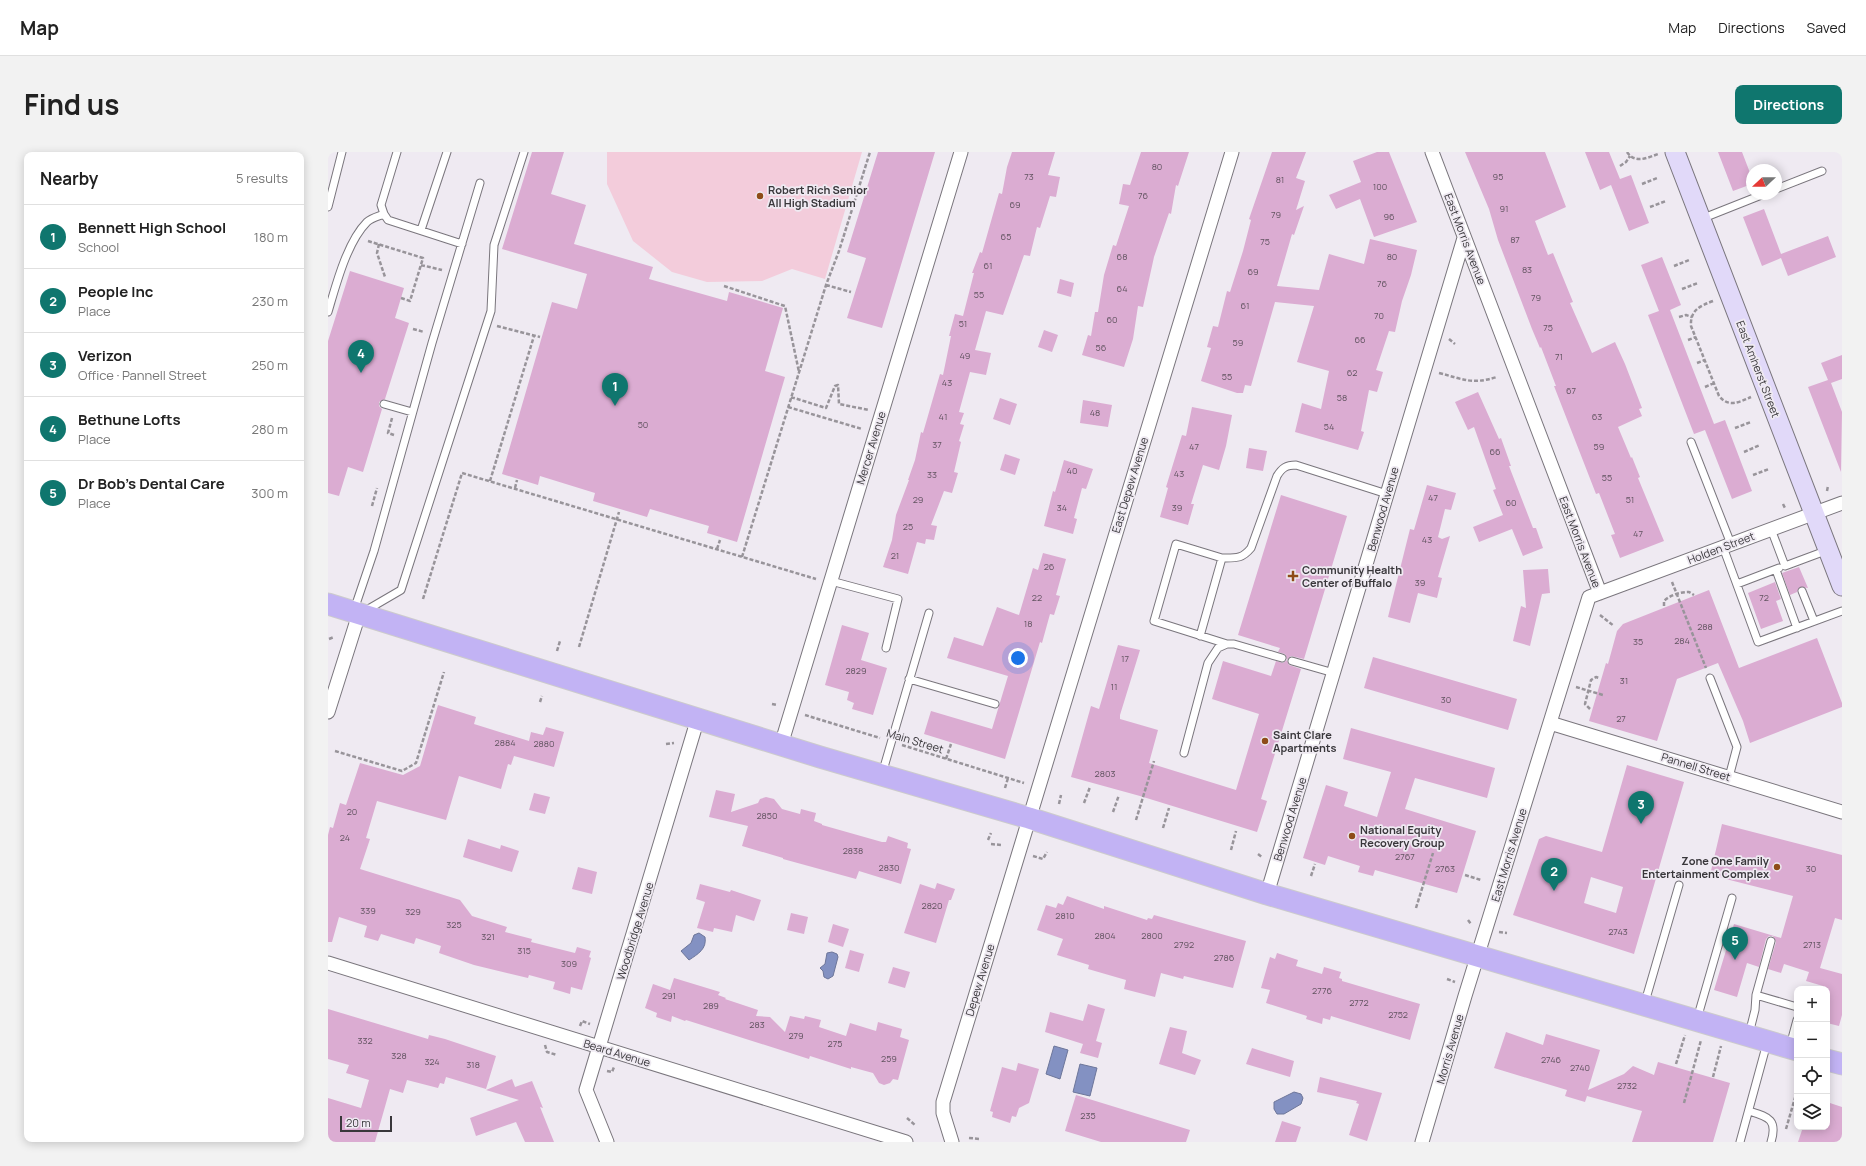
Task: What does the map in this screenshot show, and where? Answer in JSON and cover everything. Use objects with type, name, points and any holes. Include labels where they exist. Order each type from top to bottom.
[{"type":"main road","points":[[328,604],[781,744],[1029,818],[1266,894],[1478,955],[1793,1049]]},
{"type":"main road","points":[[1830,1061],[1842,1064]]},
{"type":"street","name":"Mercer Avenue","points":[[781,744],[962,152]]},
{"type":"street","name":"East Depew Avenue","points":[[1029,818],[1232,152]]},
{"type":"street","name":"East Morris Avenue","points":[[1432,152],[1600,593],[1588,598],[1478,955]]},
{"type":"street","name":"East Amherst Street","points":[[1666,153],[1700,219],[1842,586]]},
{"type":"street","name":"Benwood Avenue","points":[[1266,894],[1334,673],[1464,238]]},
{"type":"street","name":"Holden Street","points":[[1600,593],[1842,503]]},
{"type":"street","points":[[328,712],[356,613]]},
{"type":"street","name":"Woodbridge Avenue","points":[[607,1142],[586,1090],[698,718]]},
{"type":"street","name":"Pannell Street","points":[[1550,723],[1842,812]]},
{"type":"street","name":"Depew Avenue","points":[[952,1142],[943,1113],[942,1102],[1029,818]]},
{"type":"street","name":"Morris Avenue","points":[[1422,1142],[1478,955]]},
{"type":"street","name":"Beard Avenue","points":[[328,963],[906,1142]]},
{"type":"lane","points":[[328,207],[342,152]]},
{"type":"lane","points":[[397,152],[381,205],[388,220],[462,244]]},
{"type":"lane","points":[[421,230],[447,152]]},
{"type":"lane","points":[[356,613],[402,590],[491,311],[494,245],[524,152]]},
{"type":"lane","points":[[1782,187],[1822,171]]},
{"type":"lane","points":[[356,613],[412,412],[480,183]]},
{"type":"lane","points":[[1700,219],[1749,200]]},
{"type":"lane","points":[[328,312],[340,271],[358,233],[368,220],[384,214]]},
{"type":"lane","points":[[384,404],[412,412]]},
{"type":"lane","points":[[1690,442],[1727,546],[1737,584],[1758,642],[1842,611]]},
{"type":"lane","points":[[1282,658],[1234,644],[1226,644],[1154,621],[1176,544],[1222,558],[1237,558],[1245,556],[1252,548],[1277,476],[1282,468],[1289,465],[1296,465],[1387,494]]},
{"type":"lane","points":[[1771,529],[1790,566]]},
{"type":"lane","points":[[1737,584],[1790,566],[1828,550]]},
{"type":"lane","points":[[1200,636],[1222,558]]},
{"type":"lane","points":[[1776,570],[1797,628]]},
{"type":"lane","points":[[831,581],[898,599],[886,648]]},
{"type":"lane","points":[[1802,591],[1814,621]]},
{"type":"lane","points":[[882,774],[929,613]]},
{"type":"lane","points":[[1184,753],[1208,663],[1218,648],[1226,644]]},
{"type":"lane","points":[[1292,661],[1334,673]]},
{"type":"lane","points":[[1710,678],[1737,747],[1729,777]]},
{"type":"lane","points":[[909,679],[995,704]]},
{"type":"lane","points":[[1644,1004],[1679,886]]},
{"type":"lane","points":[[1697,1020],[1732,898]]},
{"type":"lane","points":[[1740,1142],[1748,1111],[1758,1038],[1755,1010],[1756,995],[1770,941]]},
{"type":"lane","points":[[1756,995],[1794,1006]]},
{"type":"lane","points":[[1793,1049],[1797,1022]]},
{"type":"lane","points":[[1748,1111],[1764,1116],[1770,1121],[1774,1128],[1771,1142]]},
{"type":"path","points":[[742,557],[826,285],[839,251],[870,152]]},
{"type":"path","points":[[1627,152],[1630,156],[1638,160],[1666,153]]},
{"type":"path","points":[[1620,166],[1626,162],[1630,156]]},
{"type":"path","points":[[1642,184],[1657,178]]},
{"type":"path","points":[[1650,207],[1666,201]]},
{"type":"path","points":[[368,240],[423,258],[410,301],[401,298]]},
{"type":"path","points":[[379,244],[377,253],[385,277]]},
{"type":"path","points":[[1674,266],[1689,260]]},
{"type":"path","points":[[421,265],[445,271]]},
{"type":"path","points":[[1682,289],[1698,283]]},
{"type":"path","points":[[826,285],[851,292]]},
{"type":"path","points":[[724,286],[785,306],[799,373]]},
{"type":"path","points":[[1713,301],[1696,309],[1692,317],[1691,326],[1719,396],[1731,404],[1750,398]]},
{"type":"path","points":[[1679,317],[1686,315],[1692,317]]},
{"type":"path","points":[[487,323],[540,337]]},
{"type":"path","points":[[413,329],[422,331]]},
{"type":"path","points":[[490,481],[534,336]]},
{"type":"path","points":[[1688,340],[1696,337]]},
{"type":"path","points":[[1452,340],[1455,344]]},
{"type":"path","points":[[1697,363],[1705,360]]},
{"type":"path","points":[[1442,374],[1455,379],[1470,382],[1485,381],[1498,377]]},
{"type":"path","points":[[1705,387],[1714,383]]},
{"type":"path","points":[[791,397],[826,408],[835,386],[838,385],[839,404],[868,410]]},
{"type":"path","points":[[788,407],[862,429]]},
{"type":"path","points":[[393,418],[388,433],[394,435]]},
{"type":"path","points":[[1735,428],[1751,422]]},
{"type":"path","points":[[1744,452],[1760,445]]},
{"type":"path","points":[[1753,475],[1769,469]]},
{"type":"path","points":[[423,599],[462,473],[817,580]]},
{"type":"path","points":[[515,488],[517,480]]},
{"type":"path","points":[[1827,491],[1828,486]]},
{"type":"path","points":[[1782,504],[1785,508]]},
{"type":"path","points":[[579,647],[619,512]]},
{"type":"path","points":[[717,549],[720,540]]},
{"type":"path","points":[[1672,579],[1702,657]]},
{"type":"path","points":[[1664,606],[1664,601],[1666,599],[1677,593],[1689,592],[1694,595]]},
{"type":"path","points":[[1600,615],[1614,626]]},
{"type":"path","points":[[329,639],[334,637]]},
{"type":"path","points":[[557,651],[560,641]]},
{"type":"path","points":[[334,751],[402,771],[416,763],[444,672]]},
{"type":"path","points":[[1590,709],[1585,704],[1587,691],[1591,680],[1596,677],[1599,678]]},
{"type":"path","points":[[1570,685],[1603,695]]},
{"type":"path","points":[[540,702],[542,696]]},
{"type":"path","points":[[772,704],[778,706]]},
{"type":"path","name":"Main Street","points":[[807,716],[1024,783]]},
{"type":"path","points":[[666,744],[674,743]]},
{"type":"path","points":[[946,759],[951,744]]},
{"type":"path","points":[[1136,820],[1154,761]]},
{"type":"path","points":[[1005,788],[1008,778]]},
{"type":"path","points":[[1084,803],[1090,787]]},
{"type":"path","points":[[1059,804],[1061,795]]},
{"type":"path","points":[[1113,812],[1119,795]]},
{"type":"path","points":[[1163,828],[1169,808]]},
{"type":"path","points":[[1231,850],[1236,831]]},
{"type":"path","points":[[988,840],[991,833]]},
{"type":"path","points":[[991,844],[1001,845]]},
{"type":"path","points":[[1033,856],[1043,858],[1047,852]]},
{"type":"path","points":[[1416,908],[1433,853]]},
{"type":"path","points":[[1258,854],[1262,857]]},
{"type":"path","points":[[1311,876],[1315,864]]},
{"type":"path","points":[[1465,875],[1481,880]]},
{"type":"path","points":[[1468,920],[1471,924]]},
{"type":"path","points":[[1447,979],[1455,982]]},
{"type":"path","points":[[582,1021],[590,1024]]},
{"type":"path","points":[[1676,1064],[1682,1045]]},
{"type":"path","points":[[1684,1103],[1699,1050]]},
{"type":"path","points":[[547,1052],[557,1055]]},
{"type":"path","points":[[1713,1076],[1719,1055]]},
{"type":"path","points":[[1784,1134],[1796,1094]]},
{"type":"path","points":[[907,1118],[915,1125]]},
{"type":"path","points":[[969,1138],[980,1139]]},
{"type":"shaded area","points":[[607,152],[862,152],[825,279],[792,269],[762,281],[707,282],[672,272],[633,241],[607,184]]},
{"type":"water","points":[[699,933],[705,937],[705,945],[696,956],[689,960],[681,951],[691,943],[694,935]]},
{"type":"water","points":[[832,952],[837,954],[838,957],[833,976],[828,979],[824,977],[823,971],[820,968],[825,964],[827,953]]},
{"type":"water","points":[[1054,1046],[1068,1050],[1060,1079],[1046,1074]]},
{"type":"water","points":[[1080,1064],[1097,1068],[1090,1096],[1073,1092]]},
{"type":"water","points":[[1294,1092],[1301,1094],[1303,1098],[1301,1104],[1284,1114],[1277,1114],[1274,1109],[1274,1102]]},
{"type":"building","points":[[532,152],[564,152],[551,194],[586,205],[574,244],[653,267],[649,279],[727,301],[729,292],[783,308],[765,371],[785,377],[737,542],[707,533],[709,526],[650,509],[647,517],[593,501],[595,493],[540,476],[538,485],[502,474],[552,302],[577,309],[587,274],[502,249]]},
{"type":"building","points":[[878,152],[935,152],[882,328],[847,318],[866,258],[847,252]]},
{"type":"building","points":[[1012,152],[1055,152],[1048,175],[1060,177],[1056,197],[1050,196],[1040,228],[1037,227],[1030,256],[1024,255],[1003,315],[986,311],[975,350],[991,353],[986,375],[970,372],[959,412],[964,413],[960,424],[964,425],[959,441],[961,442],[954,472],[958,473],[952,493],[944,491],[931,525],[937,526],[934,540],[926,539],[925,544],[917,542],[908,574],[883,567],[892,540],[896,515],[915,460],[921,432],[923,433],[940,374],[943,375],[951,336],[949,336],[955,314],[963,316],[974,273],[972,273],[980,252],[982,253],[999,193],[1002,194],[1007,167]]},
{"type":"building","points":[[1141,152],[1189,152],[1178,186],[1176,185],[1171,214],[1169,213],[1154,257],[1143,307],[1138,306],[1133,339],[1124,367],[1082,355],[1088,335],[1091,336],[1095,312],[1098,312],[1104,275],[1113,245],[1116,246],[1129,206],[1119,204],[1123,184],[1130,185]]},
{"type":"building","points":[[1272,152],[1306,152],[1296,178],[1305,181],[1296,210],[1304,206],[1294,235],[1292,234],[1277,286],[1319,290],[1329,254],[1364,264],[1370,239],[1417,250],[1411,275],[1402,301],[1395,332],[1389,331],[1376,370],[1383,372],[1377,392],[1369,390],[1361,431],[1364,432],[1358,450],[1295,432],[1302,403],[1321,409],[1329,371],[1297,362],[1314,306],[1275,302],[1251,386],[1245,385],[1243,393],[1237,393],[1201,381],[1211,348],[1207,347],[1213,326],[1218,327],[1227,291],[1230,292],[1243,251],[1251,220],[1249,219]]},
{"type":"building","points":[[1377,152],[1389,152],[1417,222],[1374,237],[1360,199],[1336,209],[1329,195],[1361,182],[1353,161]]},
{"type":"building","points":[[1465,152],[1545,152],[1566,207],[1535,221],[1548,255],[1553,253],[1573,302],[1570,303],[1592,353],[1615,342],[1625,364],[1642,408],[1639,409],[1642,416],[1618,427],[1631,458],[1632,457],[1640,477],[1638,478],[1664,541],[1620,558],[1611,535],[1615,534],[1599,493],[1596,494],[1554,386],[1556,386],[1541,347],[1540,348],[1532,329],[1498,240],[1489,209]]},
{"type":"building","points":[[1585,152],[1609,152],[1620,179],[1631,175],[1649,223],[1629,231],[1611,185],[1600,190]]},
{"type":"building","points":[[1718,152],[1742,152],[1747,164],[1746,186],[1733,191]]},
{"type":"building","points":[[1764,209],[1781,254],[1828,236],[1836,257],[1788,276],[1781,258],[1762,266],[1743,217]]},
{"type":"building","points":[[1662,257],[1681,305],[1670,310],[1714,424],[1725,420],[1752,491],[1732,499],[1705,430],[1694,434],[1648,315],[1659,311],[1641,265]]},
{"type":"building","points":[[350,271],[404,288],[395,318],[409,323],[385,399],[379,402],[379,406],[382,409],[363,472],[348,467],[339,496],[328,493],[328,341]]},
{"type":"building","points":[[1060,279],[1074,283],[1071,297],[1057,293]]},
{"type":"building","points":[[1044,330],[1058,335],[1052,352],[1038,347]]},
{"type":"building","points":[[1842,355],[1842,379],[1831,383],[1842,412],[1841,472],[1808,387],[1828,380],[1821,363]]},
{"type":"building","points":[[1478,392],[1499,439],[1501,438],[1511,466],[1509,466],[1533,528],[1536,528],[1543,548],[1523,556],[1512,529],[1479,542],[1473,527],[1503,515],[1493,490],[1496,489],[1474,427],[1468,430],[1455,402]]},
{"type":"building","points":[[1000,398],[1017,404],[1010,425],[993,419]]},
{"type":"building","points":[[1083,400],[1112,405],[1108,427],[1080,423]]},
{"type":"building","points":[[1192,407],[1232,415],[1226,446],[1219,470],[1203,465],[1191,504],[1194,504],[1188,525],[1160,517],[1168,488],[1166,487],[1182,435],[1186,436]]},
{"type":"building","points":[[1249,448],[1267,451],[1263,471],[1246,468]]},
{"type":"building","points":[[1005,454],[1020,459],[1015,475],[1000,470]]},
{"type":"building","points":[[1064,460],[1093,469],[1086,489],[1082,488],[1074,518],[1077,519],[1073,534],[1044,526],[1053,491],[1055,492]]},
{"type":"building","points":[[1427,485],[1456,493],[1451,510],[1445,509],[1438,537],[1442,539],[1450,536],[1438,577],[1442,578],[1437,598],[1418,593],[1410,623],[1388,617],[1410,529],[1414,530]]},
{"type":"building","name":"Community Health Center of Buffalo","points":[[1281,495],[1347,516],[1304,659],[1291,656],[1287,660],[1285,654],[1278,652],[1280,648],[1238,635]]},
{"type":"building","points":[[1043,553],[1066,559],[1056,595],[1060,596],[1054,615],[1050,614],[1042,643],[1040,642],[1005,759],[924,734],[931,711],[992,729],[1008,676],[947,658],[954,637],[983,646],[997,607],[1019,615],[1033,568],[1038,570]]},
{"type":"building","points":[[1799,567],[1808,588],[1800,587],[1797,592],[1790,595],[1782,573]]},
{"type":"building","points":[[1548,569],[1550,593],[1542,594],[1530,646],[1513,641],[1521,606],[1526,608],[1523,570]]},
{"type":"building","points":[[1775,582],[1781,599],[1776,601],[1783,621],[1761,629],[1748,593]]},
{"type":"building","points":[[1709,590],[1739,668],[1817,638],[1842,703],[1842,707],[1750,743],[1743,721],[1718,663],[1677,679],[1657,741],[1589,721],[1606,663],[1608,664],[1617,631],[1623,624]]},
{"type":"building","points":[[842,625],[869,633],[861,660],[887,668],[873,715],[852,709],[854,703],[847,700],[849,692],[825,685]]},
{"type":"building","points":[[1118,645],[1140,650],[1120,719],[1158,730],[1149,763],[1236,790],[1259,714],[1212,699],[1223,661],[1271,676],[1276,661],[1283,663],[1287,660],[1289,665],[1301,669],[1261,799],[1267,801],[1257,832],[1140,796],[1071,777],[1091,706],[1099,709]]},
{"type":"building","points":[[1373,657],[1517,699],[1508,730],[1364,688]]},
{"type":"building","points":[[438,705],[476,717],[474,724],[529,741],[531,732],[543,735],[546,727],[564,732],[554,767],[514,756],[511,765],[508,764],[501,789],[459,776],[446,820],[377,801],[366,838],[370,839],[360,869],[460,900],[472,916],[507,927],[505,932],[532,939],[531,942],[575,953],[577,947],[591,951],[589,957],[591,958],[582,990],[571,987],[570,994],[553,989],[555,982],[529,975],[528,978],[474,965],[439,953],[441,946],[416,938],[414,944],[381,934],[378,941],[364,937],[367,926],[339,917],[332,942],[328,942],[328,835],[330,827],[333,828],[340,803],[346,805],[360,763],[403,775],[420,766]]},
{"type":"building","points":[[1351,728],[1495,768],[1487,798],[1415,778],[1405,809],[1476,831],[1457,893],[1375,870],[1373,876],[1358,872],[1360,866],[1328,856],[1325,865],[1303,858],[1326,785],[1348,792],[1344,806],[1377,817],[1391,772],[1343,759]]},
{"type":"building","points":[[1627,765],[1684,782],[1634,954],[1513,915],[1539,839],[1546,836],[1602,852]],"holes":[[[1591,877],[1623,887],[1616,913],[1584,903]]]},
{"type":"building","points":[[716,790],[735,794],[731,812],[758,803],[760,799],[766,797],[774,799],[782,809],[800,814],[801,809],[816,813],[814,821],[822,825],[882,842],[886,842],[888,836],[908,843],[907,848],[911,849],[901,884],[859,871],[856,879],[742,846],[748,826],[709,817]]},
{"type":"building","points":[[534,793],[550,797],[545,814],[529,810]]},
{"type":"building","points":[[1722,824],[1842,855],[1842,920],[1835,918],[1820,968],[1842,974],[1842,1015],[1839,1026],[1830,1024],[1830,986],[1823,986],[1806,981],[1809,972],[1784,964],[1781,973],[1768,969],[1776,942],[1773,936],[1769,936],[1766,939],[1759,967],[1747,963],[1737,997],[1714,990],[1734,924],[1781,938],[1793,896],[1710,875]]},
{"type":"building","points":[[468,839],[500,849],[501,845],[519,851],[512,872],[463,857]]},
{"type":"building","points":[[578,867],[597,872],[592,894],[572,889]]},
{"type":"building","points":[[937,883],[955,889],[951,900],[949,900],[936,943],[904,933],[920,884],[935,889]]},
{"type":"building","points":[[700,884],[730,892],[731,890],[761,900],[754,921],[736,915],[732,932],[714,928],[713,932],[697,928],[705,902],[696,899]]},
{"type":"building","points":[[1067,896],[1104,909],[1104,906],[1147,920],[1148,918],[1152,919],[1154,915],[1246,941],[1233,988],[1184,976],[1183,979],[1161,973],[1155,997],[1124,989],[1126,980],[1088,969],[1089,965],[1057,955],[1063,939],[1037,930],[1046,905],[1056,908],[1058,903],[1063,905]]},
{"type":"building","points":[[791,913],[808,917],[804,934],[787,930]]},
{"type":"building","points":[[833,924],[849,929],[843,947],[828,942]]},
{"type":"building","points":[[850,950],[864,954],[859,972],[845,968]]},
{"type":"building","points":[[1277,953],[1298,960],[1296,966],[1322,974],[1324,967],[1341,972],[1339,978],[1342,979],[1342,981],[1420,1004],[1410,1040],[1331,1016],[1330,1020],[1323,1018],[1322,1024],[1306,1019],[1307,1016],[1266,1003],[1270,990],[1261,988],[1270,957],[1275,959]]},
{"type":"building","points":[[893,967],[910,972],[905,988],[888,983]]},
{"type":"building","points":[[674,978],[720,992],[718,995],[726,998],[725,999],[758,1010],[756,1016],[770,1017],[785,1032],[790,1016],[804,1019],[805,1016],[821,1020],[819,1027],[846,1036],[850,1023],[876,1031],[878,1022],[902,1029],[900,1037],[909,1040],[898,1080],[893,1079],[890,1083],[884,1085],[879,1083],[873,1073],[851,1067],[851,1069],[810,1056],[809,1059],[672,1016],[671,1022],[656,1017],[657,1013],[645,1008],[653,984],[670,990]]},
{"type":"building","points":[[1088,1004],[1105,1009],[1096,1041],[1102,1043],[1098,1058],[1080,1053],[1083,1044],[1045,1032],[1050,1012],[1083,1021]]},
{"type":"building","points":[[328,1009],[428,1039],[429,1035],[445,1039],[496,1056],[486,1089],[446,1077],[444,1084],[440,1083],[438,1088],[407,1080],[403,1093],[390,1089],[375,1142],[328,1142],[328,1098],[361,1108],[369,1080],[346,1073],[349,1065],[328,1059]]},
{"type":"building","points":[[1170,1027],[1187,1031],[1182,1053],[1201,1060],[1195,1075],[1159,1064]]},
{"type":"building","points":[[1506,1032],[1543,1045],[1546,1034],[1600,1050],[1588,1090],[1624,1074],[1633,1066],[1654,1075],[1658,1062],[1730,1083],[1713,1142],[1632,1142],[1642,1111],[1587,1096],[1585,1102],[1565,1096],[1567,1090],[1494,1068]]},
{"type":"building","points":[[1252,1048],[1294,1061],[1290,1077],[1246,1064]]},
{"type":"building","points":[[1018,1063],[1039,1069],[1029,1103],[1019,1108],[1016,1117],[1012,1116],[1010,1123],[992,1117],[993,1112],[990,1111],[1002,1067],[1016,1071]]},
{"type":"building","points":[[1320,1077],[1382,1093],[1367,1141],[1349,1135],[1359,1104],[1356,1103],[1357,1101],[1317,1092]]},
{"type":"building","points":[[512,1079],[515,1087],[532,1081],[543,1108],[540,1107],[554,1142],[525,1142],[516,1122],[476,1136],[470,1118],[519,1100],[486,1090]]},
{"type":"building","points":[[1076,1095],[1190,1130],[1186,1142],[1101,1142],[1065,1131]]},
{"type":"building","points":[[1830,1103],[1842,1107],[1842,1142],[1798,1142],[1802,1130],[1830,1130]]},
{"type":"building","points":[[1282,1121],[1301,1127],[1296,1142],[1275,1142]]},
{"type":"place","name":"Robert Rich Senior All High Stadium","points":[[760,196]]},
{"type":"place","name":"Bethune Lofts","points":[[361,373]]},
{"type":"place","name":"Bennett High School","points":[[615,406]]},
{"type":"place","name":"Community Health Center of Buffalo","points":[[1293,576]]},
{"type":"place","name":"Saint Clare Apartments","points":[[1265,741]]},
{"type":"place","name":"Verizon","points":[[1641,824]]},
{"type":"place","name":"National Equity Recovery Group","points":[[1352,836]]},
{"type":"place","name":"Zone One Family Entertainment Complex","points":[[1777,867]]},
{"type":"place","name":"People Inc","points":[[1554,891]]},
{"type":"place","name":"Dr Bob's Dental Care","points":[[1735,960]]}]
